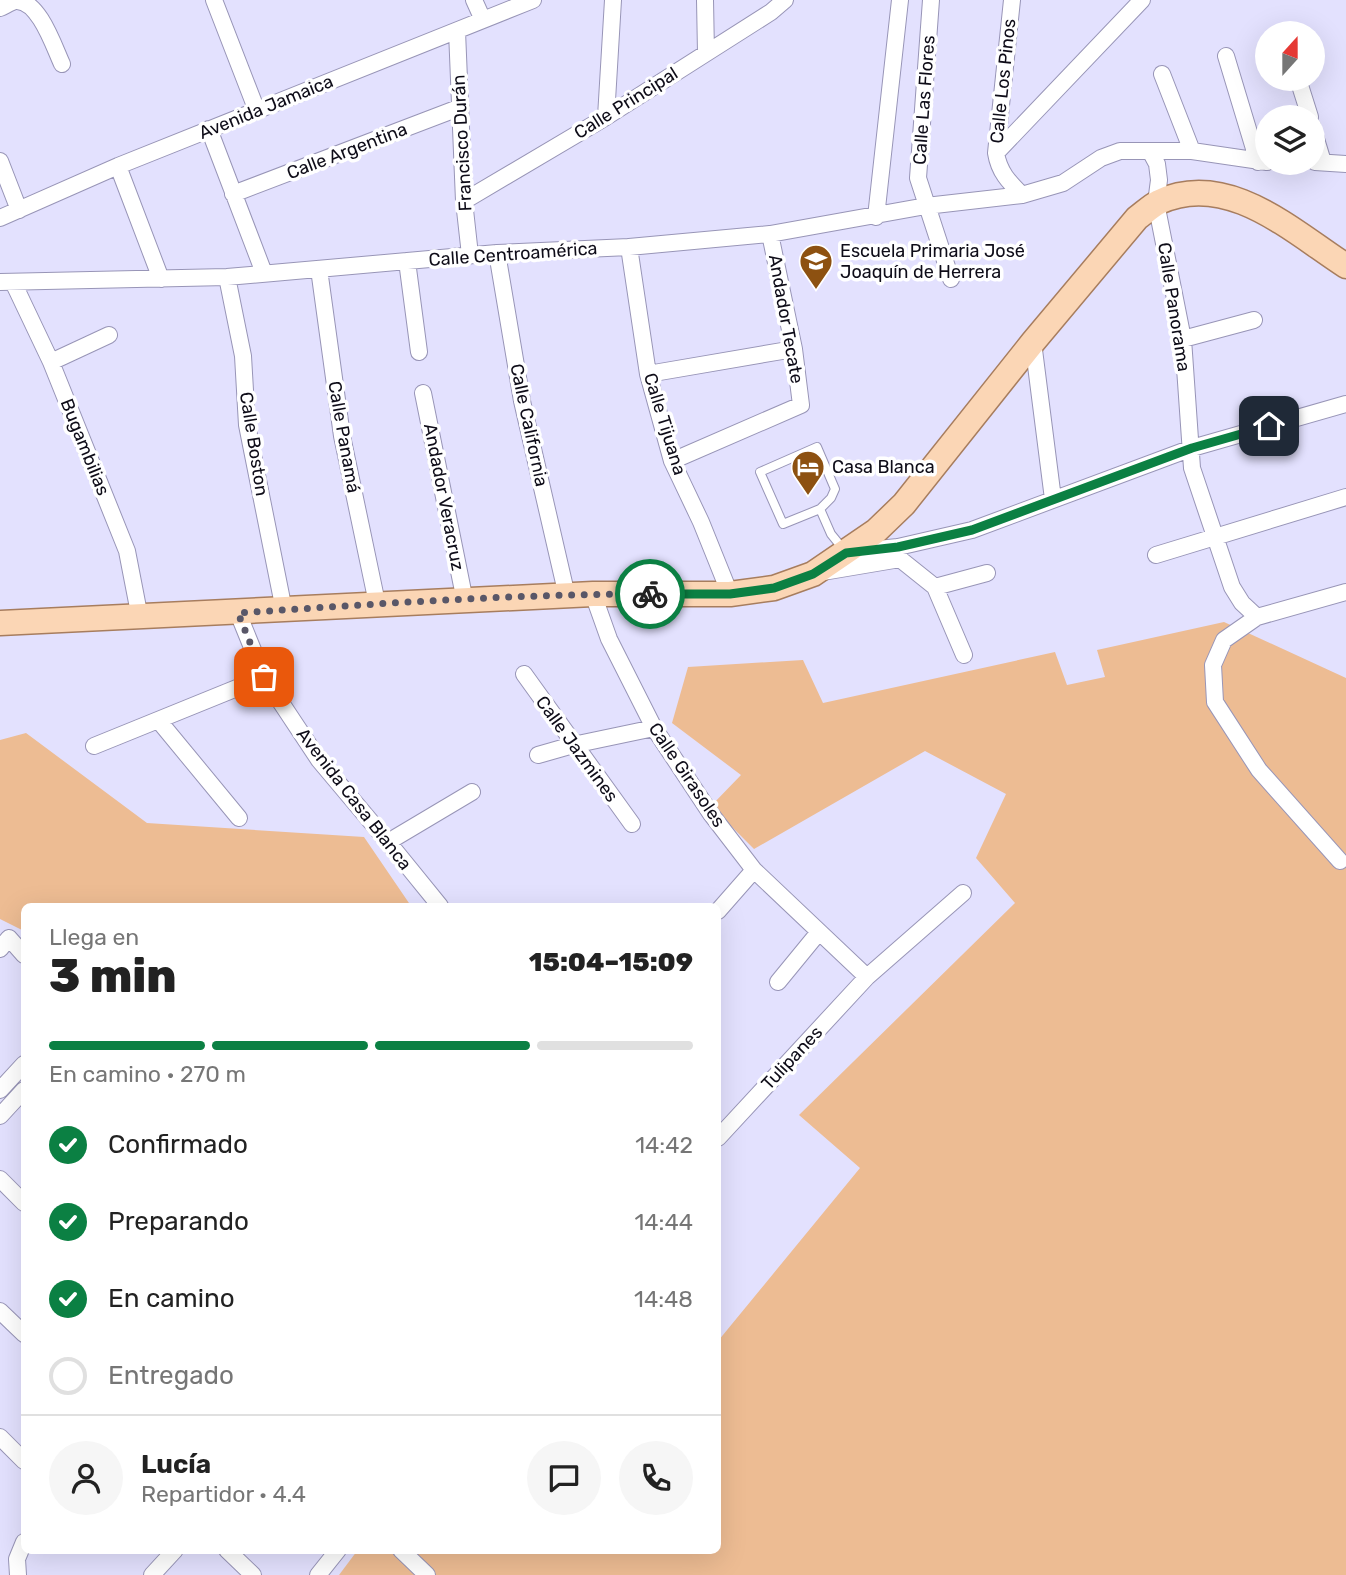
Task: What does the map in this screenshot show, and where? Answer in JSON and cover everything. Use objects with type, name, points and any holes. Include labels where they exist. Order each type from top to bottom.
[{"type":"main road","points":[[0,623],[593,594],[730,594],[774,588],[813,574],[846,553],[876,531],[904,503],[1137,218],[1156,203],[1177,195],[1204,191],[1232,197],[1267,213],[1346,266]]},
{"type":"street","points":[[474,0],[483,20]]},
{"type":"street","name":"Avenida Jamaica","points":[[0,218],[118,166],[533,0]]},
{"type":"street","points":[[606,117],[613,0]]},
{"type":"street","points":[[705,0],[706,53]]},
{"type":"street","name":"Calle Principal","points":[[464,201],[606,117],[771,12],[785,0]]},
{"type":"street","name":"Calle Las Flores","points":[[931,0],[918,178],[951,279]]},
{"type":"street","name":"Calle Los Pinos","points":[[1012,0],[996,153],[998,166],[1005,178],[1022,195]]},
{"type":"street","points":[[996,153],[1142,0]]},
{"type":"street","points":[[0,8],[17,1],[28,4],[37,12],[62,64]]},
{"type":"street","points":[[218,1],[257,111]]},
{"type":"street","points":[[899,8],[930,19]]},
{"type":"street","name":"Calle Las Flores","points":[[876,217],[899,8]]},
{"type":"street","name":"Francisco Durán","points":[[457,31],[464,201],[470,255]]},
{"type":"street","points":[[1226,55],[1255,139]]},
{"type":"street","points":[[1162,74],[1192,150]]},
{"type":"street","name":"Calle Argentina","points":[[233,194],[461,107]]},
{"type":"street","points":[[209,130],[264,273]]},
{"type":"street","name":"Calle Centroamérica","points":[[6,282],[227,277],[470,255],[629,247],[770,234],[926,206],[1022,195],[1063,183],[1101,158],[1120,151],[1192,150],[1255,161]]},
{"type":"street","name":"Calle Panorama","points":[[1150,151],[1157,164],[1159,180],[1156,203],[1183,339],[1192,468],[1232,587],[1242,603],[1257,617]]},
{"type":"street","points":[[0,161],[19,210]]},
{"type":"street","points":[[1325,162],[1346,164]]},
{"type":"street","points":[[118,166],[162,279]]},
{"type":"street","name":"Andador Tecate","points":[[672,461],[800,405],[794,349],[770,234]]},
{"type":"street","name":"Calle Tijuana","points":[[629,247],[648,374],[672,461],[701,522],[730,594]]},
{"type":"street","name":"Calle California","points":[[497,253],[522,401],[567,596]]},
{"type":"street","points":[[407,261],[419,352]]},
{"type":"street","name":"Calle Panamá","points":[[318,268],[342,436],[377,603]]},
{"type":"street","name":"Calle Boston","points":[[227,277],[243,356],[247,425],[284,610]]},
{"type":"street","name":"Bugambilias","points":[[6,282],[51,362],[127,551],[140,618]]},
{"type":"street","points":[[1183,339],[1254,320]]},
{"type":"street","points":[[51,362],[109,335]]},
{"type":"street","points":[[1033,342],[1054,499]]},
{"type":"street","points":[[648,374],[794,349]]},
{"type":"street","name":"Andador Veracruz","points":[[423,393],[465,601]]},
{"type":"street","points":[[813,574],[899,553],[972,530],[1192,448],[1346,404]]},
{"type":"street","points":[[1156,555],[1346,497]]},
{"type":"street","points":[[846,553],[899,553],[935,587],[964,655]]},
{"type":"street","points":[[935,587],[987,573]]},
{"type":"street","points":[[1340,861],[1259,770],[1214,702],[1213,665],[1224,639],[1257,617],[1346,592]]},
{"type":"street","name":"Calle Girasoles","points":[[593,594],[609,639],[654,728],[711,814],[754,870],[867,977]]},
{"type":"street","name":"Avenida Casa Blanca","points":[[238,613],[264,677],[319,761],[438,903]]},
{"type":"street","name":"Calle Jazmines","points":[[524,674],[632,824]]},
{"type":"street","points":[[94,746],[264,677]]},
{"type":"street","points":[[159,720],[239,818]]},
{"type":"street","points":[[538,755],[654,728]]},
{"type":"street","points":[[388,842],[472,792]]},
{"type":"street","points":[[721,908],[754,870]]},
{"type":"street","name":"Tulipanes","points":[[721,1135],[867,977],[963,893]]},
{"type":"street","points":[[778,982],[819,932]]},
{"type":"street","points":[[5,944],[21,952]]},
{"type":"street","points":[[0,1090],[21,1068]]},
{"type":"street","points":[[0,1116],[21,1093]]},
{"type":"street","points":[[0,1179],[21,1200]]},
{"type":"street","points":[[0,1311],[21,1331]]},
{"type":"street","points":[[0,1437],[21,1458]]},
{"type":"street","points":[[152,1575],[172,1554]]},
{"type":"street","points":[[231,1554],[253,1575]]},
{"type":"street","points":[[318,1575],[335,1554]]},
{"type":"street","points":[[405,1554],[427,1575]]},
{"type":"lane","points":[[817,447],[835,489],[831,498],[820,509],[783,524],[761,472],[817,447]]},
{"type":"lane","points":[[820,509],[831,534],[846,553]]},
{"type":"shaded area","points":[[1224,622],[1346,678],[1346,1575],[339,1575],[355,1554],[721,1554],[721,1337],[860,1168],[799,1115],[1015,903],[976,858],[1006,794],[925,751],[754,849],[711,806],[741,775],[672,723],[688,667],[803,660],[823,703],[1055,652],[1067,685],[1105,677],[1097,650]]},
{"type":"shaded area","points":[[26,733],[147,823],[364,837],[409,903],[21,903],[21,930],[0,919],[0,740]]},
{"type":"way so far","points":[[264,677],[238,613],[377,603],[650,594]]},
{"type":"place","name":"Escuela Primaria José Joaquín de Herrera","points":[[816,291]]},
{"type":"place","name":"Casa Blanca","points":[[808,497]]},
{"type":"route","points":[[650,594],[730,594],[774,588],[813,574],[846,553],[898,547],[972,530],[1192,448],[1269,426]]}]
